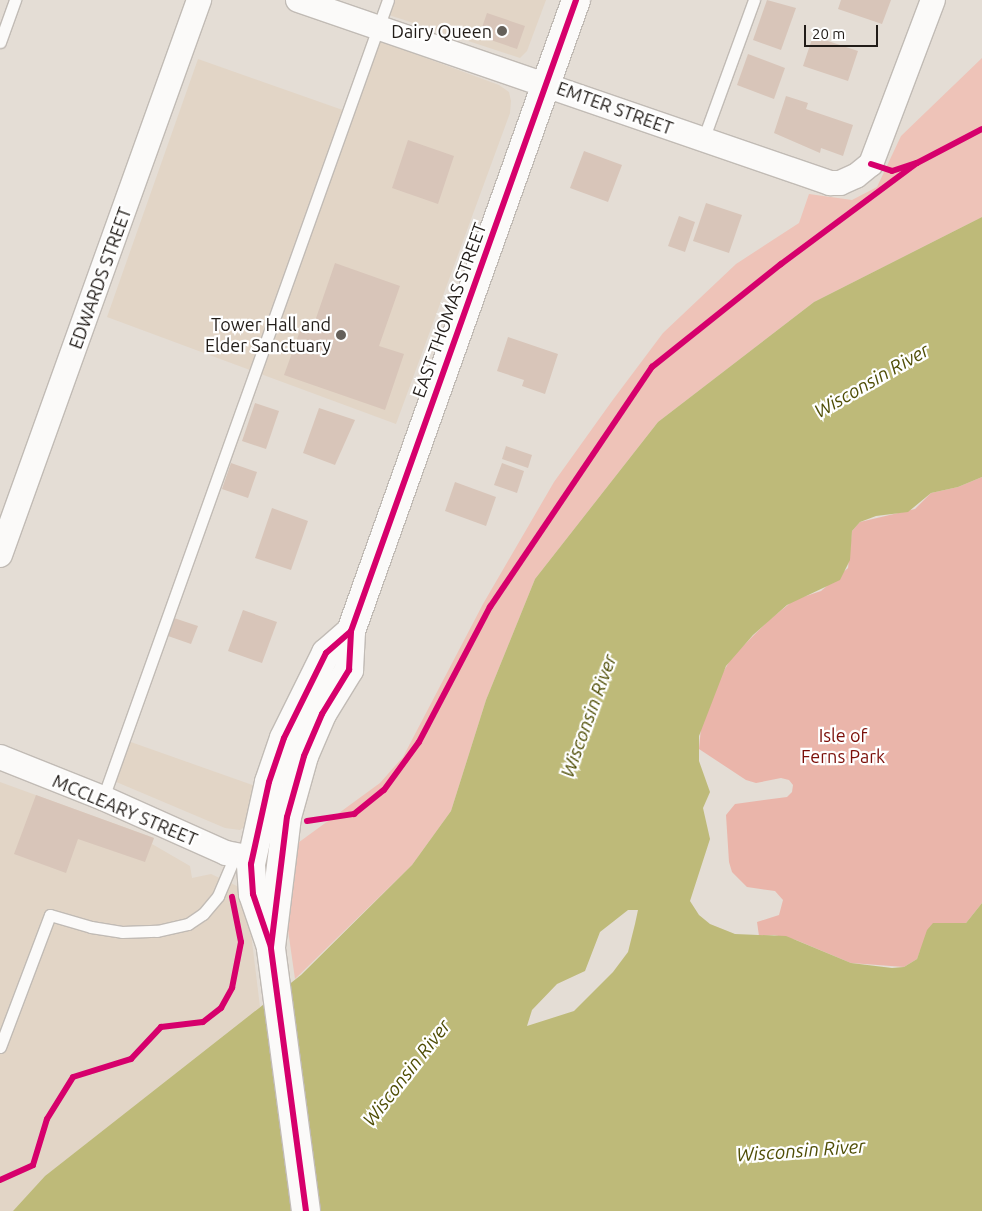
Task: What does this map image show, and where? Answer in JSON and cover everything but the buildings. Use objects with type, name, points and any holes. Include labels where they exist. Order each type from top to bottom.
[{"type":"main road","name":"EAST THOMAS STREET","points":[[271,947],[289,807],[314,730],[350,670],[351,631],[576,0]]},
{"type":"main road","name":"EAST THOMAS STREET","points":[[271,947],[243,857],[284,738],[326,653],[351,631]]},
{"type":"main road","points":[[271,947],[306,1211]]},
{"type":"street","name":"EDWARDS STREET","points":[[0,556],[199,0]]},
{"type":"street","name":"EMTER STREET","points":[[298,0],[830,183],[840,183],[856,176],[871,164],[933,0]]},
{"type":"street","name":"MCCLEARY STREET","points":[[0,758],[103,798],[243,857]]},
{"type":"lane","points":[[0,42],[15,0]]},
{"type":"lane","points":[[103,798],[388,0]]},
{"type":"lane","points":[[704,140],[754,0]]},
{"type":"lane","points":[[0,1047],[50,915],[90,927],[122,932],[157,931],[188,924],[203,914],[218,896],[243,857]]},
{"type":"shaded area","points":[[395,0],[546,0],[527,51],[520,58],[389,15]]},
{"type":"shaded area","points":[[380,41],[499,85],[509,92],[511,101],[510,113],[396,424],[107,317],[198,59],[354,114]]},
{"type":"shaded area","points":[[982,58],[982,217],[814,302],[658,422],[535,579],[486,700],[451,811],[412,865],[295,979],[288,930],[291,848],[380,783],[403,757],[483,604],[554,482],[612,401],[663,333],[736,264],[799,223],[809,194],[852,200],[877,187],[901,136]]},
{"type":"shaded area","points":[[128,741],[258,787],[247,825],[240,830],[225,828],[114,781]]},
{"type":"shaded area","points":[[0,782],[154,838],[152,844],[190,866],[192,878],[211,874],[239,887],[250,925],[260,1007],[45,1176],[13,1211],[0,1211]]},
{"type":"green space","name":"Isle of Ferns Park","points":[[982,477],[982,903],[966,923],[958,923],[920,951],[917,959],[904,967],[851,963],[796,940],[774,935],[759,936],[757,922],[779,915],[783,900],[775,891],[747,887],[732,872],[729,862],[726,815],[735,804],[787,797],[792,792],[793,785],[789,780],[781,778],[756,783],[746,780],[699,749],[701,727],[719,679],[732,657],[768,621],[794,600],[821,591],[848,568],[852,531],[860,522],[915,509],[931,493],[958,487]]},
{"type":"water","name":"Wisconsin River","points":[[982,217],[982,477],[958,487],[931,493],[908,512],[876,516],[860,522],[852,531],[850,560],[840,580],[787,605],[753,635],[726,666],[699,736],[699,761],[710,792],[703,808],[710,839],[690,901],[699,915],[710,924],[735,934],[786,936],[851,963],[892,968],[904,967],[917,959],[927,930],[933,923],[966,923],[982,903],[982,1211],[13,1211],[45,1176],[301,975],[412,865],[451,811],[486,700],[535,579],[658,422],[814,302]],"holes":[[[628,910],[638,910],[628,952],[613,972],[574,1011],[527,1026],[532,1010],[557,984],[585,971],[600,932]]]},
{"type":"cycle path","points":[[271,947],[287,817],[304,756],[322,714],[349,670],[351,631],[576,0]]},
{"type":"cycle path","points":[[871,164],[892,171],[917,163],[982,129]]},
{"type":"cycle path","points":[[307,821],[354,814],[384,790],[419,742],[490,607],[652,367],[781,264],[917,163]]},
{"type":"cycle path","points":[[306,1211],[271,947],[253,894],[251,864],[269,782],[284,738],[326,653],[351,631]]},
{"type":"cycle path","points":[[0,1180],[33,1165],[47,1119],[73,1077],[131,1059],[161,1027],[203,1022],[221,1008],[232,988],[241,942],[232,897]]},
{"type":"place","name":"Dairy Queen","points":[[502,31]]},
{"type":"place","name":"Tower Hall and Elder Sanctuary","points":[[341,335]]}]
